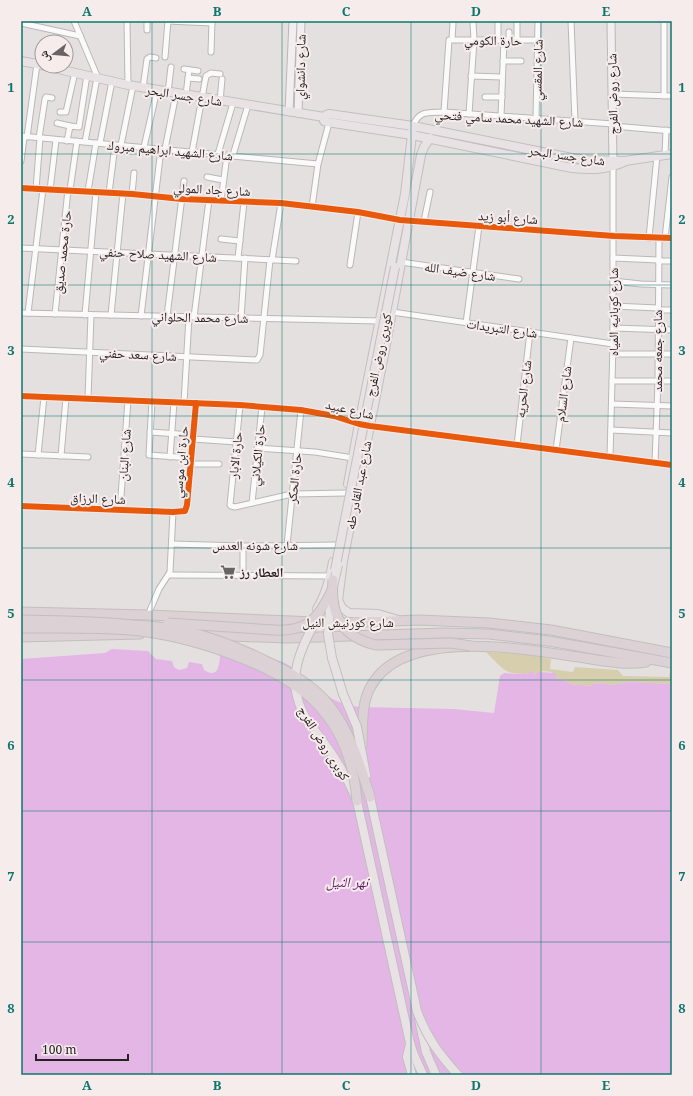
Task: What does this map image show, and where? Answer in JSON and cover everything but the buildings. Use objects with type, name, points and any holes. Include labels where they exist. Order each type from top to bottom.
[{"type":"highway","points":[[331,578],[332,596],[337,616],[342,625],[348,632],[357,638],[376,645],[446,643],[521,649],[622,663],[654,660]]},
{"type":"highway","points":[[72,636],[97,626],[120,622],[157,622],[290,630],[307,625],[314,620],[332,590]]},
{"type":"highway","name":"شارع كورنيش النيل","points":[[21,612],[148,615],[341,623],[444,621],[520,626],[551,630],[672,654]]},
{"type":"highway","points":[[21,620],[96,622],[172,629],[199,635],[227,644],[287,671],[316,691],[340,720],[354,749],[370,797]]},
{"type":"highway","points":[[21,628],[131,630],[201,644],[218,649],[269,671],[303,691],[328,717],[346,749],[356,785],[357,801]]},
{"type":"highway","name":"شارع كورنيش النيل","points":[[21,638],[166,633],[287,638],[444,633],[489,634],[549,641],[672,663]]},
{"type":"highway","points":[[362,748],[363,710],[365,699],[372,684],[383,670],[397,660],[413,654],[436,649],[471,646]]},
{"type":"main road","name":"شارع جسر البحر","points":[[21,61],[34,64]]},
{"type":"main road","name":"شارع جسر البحر","points":[[75,72],[130,86],[298,113],[326,120],[326,115],[329,114],[613,164]]},
{"type":"main road","name":"شارع جسر البحر","points":[[413,130],[430,138],[572,168],[597,169],[625,161],[665,155]]},
{"type":"main road","name":"شارع عبد القادر طه","points":[[401,621],[378,614],[349,612],[342,608],[338,600],[343,561],[392,312],[404,220],[413,130]]},
{"type":"main road","name":"شارع عبد القادر طه","points":[[303,622],[318,608],[331,578],[359,424],[395,247],[404,220],[421,155],[430,138]]},
{"type":"main road","points":[[412,145],[418,144],[424,147]]},
{"type":"main road","name":"كوبرى روض الفرج","points":[[395,247],[398,265],[328,596],[306,639],[297,662],[294,684],[298,705],[341,766],[357,801],[410,1043],[423,1075]]},
{"type":"main road","name":"كوبرى روض الفرج","points":[[364,456],[358,468],[332,590],[328,634],[332,658],[341,688],[357,727],[362,748],[370,797],[417,1011],[422,1026],[436,1050],[458,1075]]},
{"type":"main road","points":[[417,1011],[426,1052],[436,1075]]},
{"type":"main road","points":[[410,1043],[407,1057],[412,1075]]},
{"type":"street","points":[[74,21],[98,78],[85,142]]},
{"type":"street","points":[[121,145],[130,86],[127,21]]},
{"type":"street","points":[[146,30],[147,21]]},
{"type":"street","points":[[165,58],[168,21],[212,22],[211,52]]},
{"type":"street","name":"شارع دانشواي","points":[[289,112],[293,21]]},
{"type":"street","name":"شارع دانشواي","points":[[298,113],[301,21]]},
{"type":"street","points":[[498,21],[498,40]]},
{"type":"street","points":[[517,21],[517,40]]},
{"type":"street","name":"شارع المقسي","points":[[536,119],[538,21]]},
{"type":"street","points":[[571,21],[575,121]]},
{"type":"street","name":"شارع روض الفرج","points":[[611,21],[613,164]]},
{"type":"street","points":[[664,21],[664,96]]},
{"type":"street","points":[[468,114],[474,22]]},
{"type":"street","points":[[444,112],[453,23]]},
{"type":"street","points":[[21,24],[80,36]]},
{"type":"street","points":[[501,116],[503,60],[506,40],[509,32]]},
{"type":"street","name":"حارة الكومي","points":[[451,40],[538,40]]},
{"type":"street","points":[[143,88],[147,59],[150,57],[156,58]]},
{"type":"street","points":[[503,60],[521,61]]},
{"type":"street","points":[[141,316],[155,196],[172,93],[171,67]]},
{"type":"street","points":[[186,95],[188,78],[187,70],[198,71]]},
{"type":"street","points":[[60,112],[66,112],[75,72]]},
{"type":"street","points":[[192,152],[207,75],[211,73],[221,76],[220,101]]},
{"type":"street","points":[[21,161],[24,137],[39,74]]},
{"type":"street","points":[[57,123],[79,127],[87,75]]},
{"type":"street","points":[[471,76],[502,77]]},
{"type":"street","points":[[188,78],[199,79]]},
{"type":"street","points":[[88,192],[112,81]]},
{"type":"street","points":[[144,147],[157,90]]},
{"type":"street","points":[[612,94],[672,96]]},
{"type":"street","points":[[485,96],[502,97]]},
{"type":"street","points":[[36,189],[45,99],[52,98]]},
{"type":"street","points":[[218,154],[233,103]]},
{"type":"street","points":[[233,155],[248,105]]},
{"type":"street","name":"شارع الشهيد محمد سامي فتحي","points":[[413,130],[417,117],[422,114],[444,112],[575,121],[669,130]]},
{"type":"street","points":[[312,207],[326,120]]},
{"type":"street","points":[[67,141],[70,126]]},
{"type":"street","points":[[649,238],[669,130]]},
{"type":"street","name":"شارع الشهيد ابراهيم مبروك","points":[[24,137],[318,164]]},
{"type":"street","points":[[50,190],[56,140]]},
{"type":"street","name":"حارة محمد صديق","points":[[55,314],[69,190],[77,142]]},
{"type":"street","points":[[109,193],[115,145]]},
{"type":"street","points":[[221,200],[227,155]]},
{"type":"street","name":"شارع كوبانيه المياه","points":[[610,457],[613,354],[613,164]]},
{"type":"street","points":[[132,194],[134,173]]},
{"type":"street","points":[[207,177],[223,180]]},
{"type":"street","points":[[665,238],[672,178]]},
{"type":"street","points":[[167,316],[184,181]]},
{"type":"street","name":"شارع جاد المولي","points":[[21,188],[132,194],[182,199],[281,203],[358,212],[404,220]]},
{"type":"street","points":[[28,313],[43,189]]},
{"type":"street","points":[[88,398],[88,315],[96,192]]},
{"type":"street","points":[[424,221],[430,192]]},
{"type":"street","points":[[110,315],[123,194]]},
{"type":"street","points":[[184,402],[191,317],[202,256],[209,200]]},
{"type":"street","points":[[238,258],[244,202]]},
{"type":"street","points":[[264,319],[271,260],[281,203]]},
{"type":"street","points":[[350,265],[358,212]]},
{"type":"street","name":"شارع أبو زيد","points":[[404,220],[614,236],[672,238]]},
{"type":"street","points":[[466,323],[479,226]]},
{"type":"street","name":"شارع جمعه محمد","points":[[655,463],[658,380],[659,238]]},
{"type":"street","points":[[220,240],[240,241]]},
{"type":"street","name":"شارع الشهيد صلاح حنفي","points":[[21,248],[296,261]]},
{"type":"street","points":[[241,318],[245,258]]},
{"type":"street","points":[[613,258],[672,262]]},
{"type":"street","name":"شارع ضيف الله","points":[[398,265],[473,273],[518,280]]},
{"type":"street","points":[[613,281],[672,284]]},
{"type":"street","points":[[613,306],[672,310]]},
{"type":"street","name":"شارع التبريدات","points":[[392,312],[613,344]]},
{"type":"street","name":"شارع محمد الحلواني","points":[[21,313],[380,321]]},
{"type":"street","name":"شارع سعد حفني","points":[[21,349],[255,361],[260,357],[264,319]]},
{"type":"street","points":[[613,328],[672,330]]},
{"type":"street","name":"شارع الحريه","points":[[516,445],[530,332]]},
{"type":"street","name":"شارع السلام","points":[[556,450],[571,338]]},
{"type":"street","points":[[613,354],[672,354]]},
{"type":"street","points":[[612,381],[672,381]]},
{"type":"street","name":"شارع عبيد","points":[[21,396],[184,402],[301,410],[334,416],[370,426],[672,465]]},
{"type":"street","points":[[38,455],[44,397]]},
{"type":"street","points":[[61,456],[66,398]]},
{"type":"street","name":"شارع البنان","points":[[120,510],[128,400]]},
{"type":"street","points":[[152,401],[150,456],[170,457],[219,464]]},
{"type":"street","points":[[170,457],[174,402]]},
{"type":"street","name":"حارة ابن موسي","points":[[173,512],[182,512],[187,508],[196,403]]},
{"type":"street","points":[[612,404],[672,406]]},
{"type":"street","name":"حارة الابار","points":[[240,405],[230,505],[233,507],[252,503]]},
{"type":"street","name":"حارة الكيلاني","points":[[252,503],[262,407]]},
{"type":"street","name":"حارة الحكر","points":[[287,545],[301,410]]},
{"type":"street","points":[[611,430],[672,433]]},
{"type":"street","points":[[150,432],[236,442]]},
{"type":"street","points":[[257,448],[296,450],[353,458]]},
{"type":"street","points":[[21,454],[88,457]]},
{"type":"street","points":[[252,503],[292,494],[347,493]]},
{"type":"street","name":"شارع الرزاق","points":[[21,506],[173,512]]},
{"type":"street","points":[[148,615],[159,590],[169,575],[173,512]]},
{"type":"street","name":"شارع شونه العدس","points":[[172,544],[244,546],[337,545]]},
{"type":"street","points":[[243,576],[244,546]]},
{"type":"street","points":[[169,575],[331,578]]},
{"type":"shaded area","points":[[486,652],[526,654],[551,659],[550,669],[573,672],[575,667],[618,670],[623,676],[669,677],[670,670],[672,670],[672,684],[630,682],[614,685],[594,683],[592,686],[570,684],[567,681],[555,678],[552,672],[543,671],[535,675],[533,673],[528,675],[525,673],[512,673],[499,665]]},
{"type":"water","name":"نهر النيل","points":[[112,649],[148,651],[156,659],[172,661],[174,667],[179,670],[187,668],[189,662],[202,664],[204,670],[212,673],[217,670],[220,656],[276,660],[290,666],[321,692],[336,701],[361,707],[454,709],[494,713],[500,676],[504,673],[525,673],[528,675],[530,672],[533,672],[535,675],[538,672],[556,673],[555,678],[567,681],[570,684],[591,686],[594,683],[614,685],[630,682],[672,684],[672,1075],[21,1075],[21,659],[105,653]]},
{"type":"cycle path","points":[[21,188],[132,194],[182,199],[281,203],[358,212],[400,220],[614,236],[672,238]]},
{"type":"cycle path","points":[[21,396],[240,405],[301,410],[334,416],[370,426],[672,465]]},
{"type":"cycle path","points":[[21,506],[173,512],[185,511],[187,505],[196,403]]},
{"type":"place","name":"العطار رز","points":[[228,572]]}]
